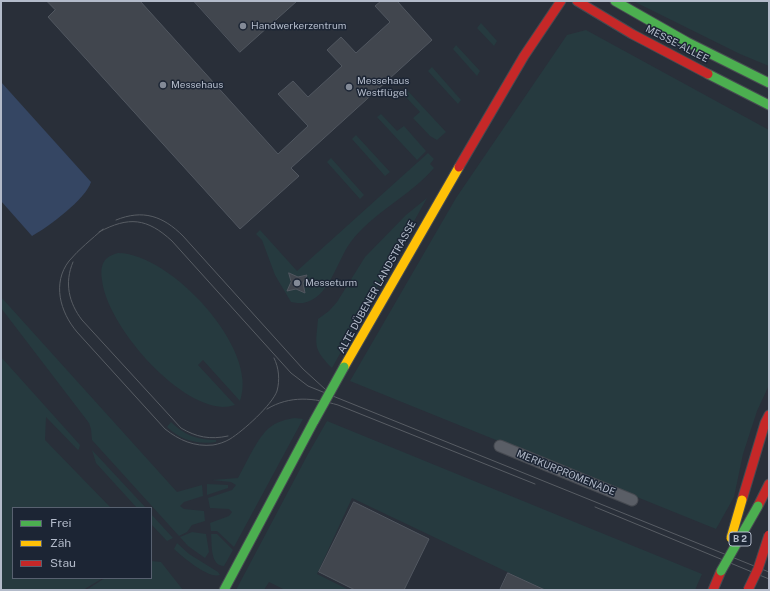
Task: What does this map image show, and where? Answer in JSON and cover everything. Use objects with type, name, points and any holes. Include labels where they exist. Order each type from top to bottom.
[{"type":"main road","name":"ALTE DÜBENER LANDSTRASSE","points":[[224,590],[298,449],[452,176],[524,56],[561,1]]},
{"type":"main road","name":"MESSE-ALLEE","points":[[577,1],[632,34],[769,105]]},
{"type":"main road","name":"MESSE-ALLEE","points":[[615,1],[687,42],[769,83]]},
{"type":"main road","points":[[721,571],[769,415]]},
{"type":"main road","name":"B 2","points":[[712,590],[769,484]]},
{"type":"main road","name":"B 2","points":[[748,590],[758,569],[769,535]]},
{"type":"main road","points":[[758,569],[769,552]]},
{"type":"street","name":"MERKURPROMENADE","points":[[500,446],[632,500]]},
{"type":"green space","points":[[633,1],[769,1],[769,66],[740,54]]},
{"type":"green space","points":[[481,23],[497,41],[494,46],[477,28]]},
{"type":"green space","points":[[586,30],[769,130],[769,385],[757,411],[743,454],[734,497],[716,529],[350,381],[456,198],[567,35]]},
{"type":"green space","points":[[456,45],[480,71],[477,76],[453,49]]},
{"type":"green space","points":[[432,67],[461,100],[458,104],[428,71]]},
{"type":"green space","points":[[407,90],[446,132],[437,140],[430,136],[413,118],[420,112],[403,94]]},
{"type":"green space","points":[[381,114],[397,131],[404,126],[426,151],[417,160],[377,117]]},
{"type":"green space","points":[[356,135],[390,172],[385,176],[352,139]]},
{"type":"green space","points":[[428,153],[434,159],[430,164],[434,168],[414,188],[380,213],[359,232],[345,251],[326,287],[312,300],[303,303],[291,302],[275,275],[262,240],[256,234],[260,230],[297,271]]},
{"type":"green space","points":[[331,158],[364,195],[360,199],[327,162]]},
{"type":"green space","points":[[427,198],[332,368],[318,351],[316,341],[318,319],[329,311],[337,302],[365,257],[406,215]]},
{"type":"green space","points":[[118,253],[139,257],[162,269],[185,286],[206,308],[224,331],[237,356],[243,380],[240,401],[203,360],[198,365],[235,405],[223,407],[205,403],[185,393],[165,378],[147,360],[130,339],[116,319],[107,298],[102,280],[102,266],[104,262],[109,257]]},
{"type":"green space","points":[[1,297],[177,492],[202,485],[203,496],[184,502],[180,506],[184,509],[204,511],[205,521],[192,525],[187,532],[179,536],[92,440],[89,423],[1,308]]},
{"type":"green space","points":[[1,357],[80,445],[78,450],[46,417],[45,440],[110,507],[12,507],[12,579],[101,579],[83,590],[1,590]]},
{"type":"green space","points":[[295,418],[303,419],[234,547],[217,531],[211,531],[210,523],[229,516],[232,512],[229,509],[210,508],[208,498],[232,490],[236,485],[231,482],[212,480],[238,478],[260,438],[265,432],[278,422]]},
{"type":"green space","points":[[327,421],[702,574],[695,590],[545,590],[352,498],[317,574],[349,590],[285,590],[269,582],[264,590],[236,590]]},
{"type":"green space","points":[[171,422],[176,427],[192,436],[216,440],[216,442],[202,443],[184,438],[172,432],[167,427]]},
{"type":"green space","points":[[92,450],[145,507],[136,507],[96,463]]},
{"type":"green space","points":[[207,484],[228,485],[228,488],[207,495]]},
{"type":"green space","points":[[152,515],[173,538],[167,541],[152,525]]},
{"type":"green space","points":[[192,532],[206,534],[209,552],[205,558],[188,546],[180,537]]},
{"type":"green space","points":[[211,534],[217,534],[233,550],[224,566],[219,565],[214,559]]},
{"type":"green space","points":[[177,543],[189,554],[218,572],[220,575],[209,574],[189,562],[174,549]]},
{"type":"green space","points":[[152,561],[161,562],[183,590],[86,590],[103,579],[152,579]]},
{"type":"water","points":[[1,82],[91,182],[88,189],[66,212],[32,236],[1,201]]},
{"type":"building","name":"Messehaus","points":[[47,1],[140,1],[278,154],[308,126],[278,94],[293,81],[308,97],[342,66],[327,50],[341,37],[356,53],[390,22],[375,6],[381,1],[397,1],[432,40],[291,168],[299,176],[240,229],[48,17],[55,10]]},
{"type":"building","name":"Handwerkerzentrum","points":[[194,1],[297,1],[240,52]]},
{"type":"building","name":"Messeturm","points":[[289,273],[298,277],[307,275],[303,283],[305,293],[296,289],[287,291],[291,282]]},
{"type":"building","points":[[354,502],[429,539],[404,590],[355,590],[319,572]]},
{"type":"building","points":[[508,573],[545,590],[500,590]]},
{"type":"tram line","points":[[116,220],[135,215],[152,216],[160,219],[175,229],[303,369],[326,390]]},
{"type":"tram line","points":[[99,232],[120,223],[137,222],[146,224],[163,233],[172,241],[291,373],[308,386],[769,572]]},
{"type":"tram line","points":[[103,229],[77,252],[69,261],[64,270],[60,288],[60,297],[63,307],[66,316],[77,332],[165,429],[187,442],[199,445],[215,445],[230,439],[256,417],[274,397],[277,391],[279,378],[274,358]]},
{"type":"tram line","points":[[73,262],[70,270],[68,285],[69,292],[74,307],[82,320],[181,428],[192,434],[203,437],[215,438],[228,436]]},
{"type":"tram line","points":[[267,409],[284,401],[302,399],[311,399],[338,405],[535,484]]},
{"type":"tram line","points":[[595,507],[769,579]]},
{"type":"traffic: fast","points":[[615,1],[687,42],[769,83]]},
{"type":"traffic: fast","points":[[708,74],[769,105]]},
{"type":"traffic: fast","points":[[314,421],[344,367]]},
{"type":"traffic: fast","points":[[224,590],[314,421]]},
{"type":"traffic: fast","points":[[721,571],[758,506]]},
{"type":"traffic: slow","points":[[344,367],[459,167]]},
{"type":"traffic: slow","points":[[731,538],[742,500]]},
{"type":"traffic: jam","points":[[459,167],[524,56],[561,1]]},
{"type":"traffic: jam","points":[[577,1],[632,34],[708,74]]},
{"type":"traffic: jam","points":[[742,500],[765,423],[769,415]]},
{"type":"traffic: jam","points":[[758,506],[769,484]]},
{"type":"traffic: jam","points":[[748,590],[758,569],[769,535]]},
{"type":"traffic: jam","points":[[713,590],[721,571]]},
{"type":"place","name":"Handwerkerzentrum","points":[[243,26]]},
{"type":"place","name":"Messehaus","points":[[163,85]]},
{"type":"place","name":"Messehaus Westflügel","points":[[349,87]]},
{"type":"place","name":"Messeturm","points":[[297,283]]}]
